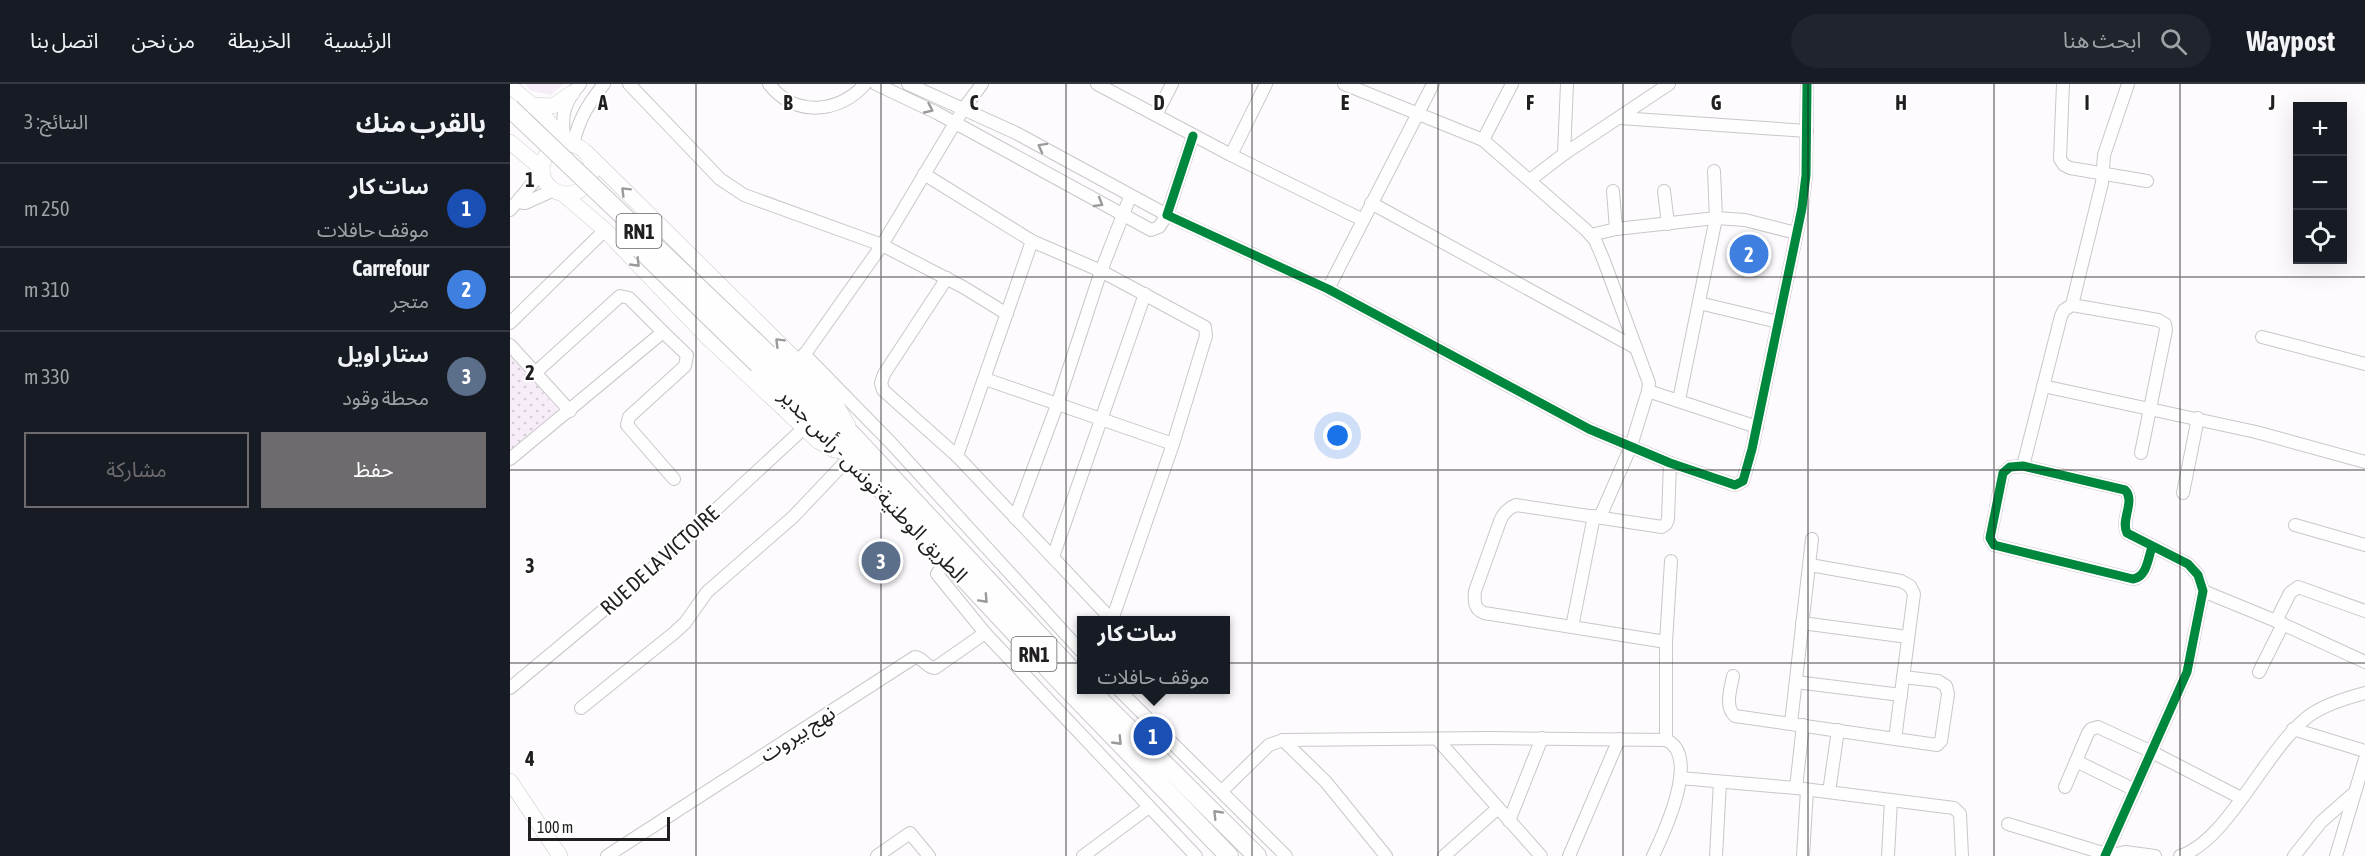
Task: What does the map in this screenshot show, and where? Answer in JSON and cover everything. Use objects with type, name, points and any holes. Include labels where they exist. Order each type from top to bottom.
[{"type":"highway","name":"الطريق الوطنية تونس - رأس جدير","points":[[510,108],[763,359],[845,454],[947,559],[1054,676],[1229,856]]},
{"type":"highway","name":"الطريق الوطنية تونس - رأس جدير","points":[[510,122],[763,359],[854,437],[1077,676]]},
{"type":"highway","points":[[1094,694],[1257,856]]},
{"type":"main road","points":[[510,86],[549,121],[566,144],[587,153],[802,359],[836,405],[854,437]]},
{"type":"main road","points":[[530,105],[542,107],[553,105],[576,89]]},
{"type":"main road","points":[[510,142],[542,171]]},
{"type":"main road","points":[[566,144],[547,154],[542,171],[544,179],[605,230],[707,338],[818,441],[845,454]]},
{"type":"main road","points":[[559,192],[578,192],[590,181],[593,167],[587,153]]},
{"type":"main road","points":[[510,781],[560,856]]},
{"type":"street","points":[[566,144],[590,101],[604,84]]},
{"type":"street","points":[[629,84],[720,179],[744,195],[882,245],[946,278],[1007,314]]},
{"type":"street","points":[[769,84],[780,96],[794,105],[808,108],[835,105],[847,100],[865,84]]},
{"type":"street","points":[[876,84],[955,122],[1151,230],[1159,227],[1167,215],[1193,135]]},
{"type":"street","points":[[909,84],[1016,133],[1130,197],[1328,289],[1563,416],[1670,463],[1729,484],[1738,485],[1744,477],[1757,427],[1804,192],[1807,84]]},
{"type":"street","points":[[982,84],[955,122],[882,245],[802,359],[891,443],[1077,647]]},
{"type":"street","points":[[1098,84],[1231,155],[1363,220]]},
{"type":"street","points":[[1156,115],[1172,84]]},
{"type":"street","points":[[1231,155],[1266,84]]},
{"type":"street","points":[[1344,84],[1483,140],[1591,236],[1607,268],[1647,374],[1648,391],[1631,446],[1597,516],[1572,627]]},
{"type":"street","points":[[1328,289],[1433,84]]},
{"type":"street","points":[[1483,140],[1512,84]]},
{"type":"street","points":[[1564,154],[1567,84]]},
{"type":"street","points":[[1530,180],[1564,154],[1669,84]]},
{"type":"street","points":[[2063,84],[2060,159],[2070,168],[2147,181]]},
{"type":"street","points":[[2072,305],[2104,172],[2104,155],[2128,84]]},
{"type":"street","points":[[566,144],[562,121],[564,109],[576,89]]},
{"type":"street","points":[[1620,118],[1807,131]]},
{"type":"street","points":[[514,206],[542,171]]},
{"type":"street","points":[[1679,400],[1716,219],[1714,171]]},
{"type":"street","points":[[924,174],[1032,241],[1101,271],[1201,323],[1207,331],[1173,444],[1113,616]]},
{"type":"street","points":[[1613,191],[1616,229]]},
{"type":"street","points":[[1664,191],[1668,224]]},
{"type":"street","points":[[514,206],[559,192]]},
{"type":"street","points":[[1015,518],[1057,405],[1101,271],[1130,197]]},
{"type":"street","points":[[1371,203],[1636,348]]},
{"type":"street","points":[[1591,236],[1616,229],[1716,219],[1744,220],[1796,233]]},
{"type":"street","points":[[510,323],[605,230]]},
{"type":"street","points":[[957,456],[1032,241]]},
{"type":"street","points":[[946,278],[884,374],[881,383],[883,390],[957,456],[1108,616]]},
{"type":"street","points":[[1053,557],[1145,294]]},
{"type":"street","points":[[535,373],[620,296],[629,298],[687,355],[686,366],[629,417],[627,425],[674,479]]},
{"type":"street","points":[[1699,303],[1778,322]]},
{"type":"street","points":[[2023,466],[2061,316],[2064,310],[2072,305],[2158,320],[2164,324],[2166,330],[2141,453]]},
{"type":"street","points":[[510,459],[663,332]]},
{"type":"street","points":[[2262,337],[2365,364]]},
{"type":"street","points":[[510,345],[570,411]]},
{"type":"street","points":[[985,379],[1173,444]]},
{"type":"street","points":[[2043,386],[2198,418],[2365,462]]},
{"type":"street","points":[[1648,391],[1757,427]]},
{"type":"street","points":[[2183,493],[2198,418]]},
{"type":"street","name":"RUE DE LA VICTOIRE","points":[[510,688],[642,578],[804,428]]},
{"type":"street","points":[[581,708],[674,633],[708,592],[793,517],[845,454]]},
{"type":"street","points":[[1666,642],[1484,613],[1475,605],[1475,591],[1501,518],[1510,507],[1516,505],[1659,526],[1666,524],[1670,463]]},
{"type":"street","points":[[2107,855],[2187,672],[2203,591],[2198,575],[2188,564],[2133,538],[2125,530],[2129,498],[2125,490],[2023,466],[2008,468],[2002,475],[1990,538],[1994,545],[2133,579],[2143,574],[2152,547]]},
{"type":"street","points":[[2295,525],[2365,544]]},
{"type":"street","points":[[1803,856],[1796,682],[1812,539]]},
{"type":"street","points":[[947,559],[937,574],[986,633],[1196,856]]},
{"type":"street","points":[[1666,740],[1666,642],[1671,561]]},
{"type":"street","points":[[1810,565],[1896,580],[1910,586],[1914,594],[1894,739]]},
{"type":"street","points":[[2259,672],[2290,593],[2298,587],[2365,611]]},
{"type":"street","points":[[2203,591],[2280,622],[2365,662]]},
{"type":"street","points":[[1802,623],[1908,637]]},
{"type":"street","name":"نهج بيروت","points":[[607,856],[915,657],[920,658],[930,668],[935,668],[986,633]]},
{"type":"street","points":[[1733,676],[1729,703],[1732,714],[1934,746],[1941,741],[1947,694],[1945,684],[1938,681],[1903,677]]},
{"type":"street","points":[[1796,682],[1901,695]]},
{"type":"street","points":[[2180,856],[2206,840],[2293,729],[2320,709],[2365,693]]},
{"type":"street","points":[[1123,694],[1286,856]]},
{"type":"street","points":[[2065,787],[2088,733],[2096,727],[2152,752],[2241,798]]},
{"type":"street","points":[[2293,729],[2365,751]]},
{"type":"street","points":[[1829,792],[1838,730]]},
{"type":"street","points":[[1222,791],[1269,745],[1283,740],[1542,738],[1666,740],[1676,749],[1680,778],[1674,803],[1653,856]]},
{"type":"street","points":[[1509,820],[1542,738]]},
{"type":"street","points":[[1437,739],[1541,856]]},
{"type":"street","points":[[1569,856],[1619,739]]},
{"type":"street","points":[[1283,740],[1326,782],[1386,856]]},
{"type":"street","points":[[2336,856],[2365,759]]},
{"type":"street","points":[[2076,761],[2135,790]]},
{"type":"street","points":[[1680,778],[1829,792],[1957,809],[1960,814],[1962,856]]},
{"type":"street","points":[[1716,856],[1720,782]]},
{"type":"street","points":[[2294,856],[2321,822],[2354,793]]},
{"type":"street","points":[[1888,856],[1891,800]]},
{"type":"street","points":[[1083,856],[1149,807]]},
{"type":"street","points":[[1444,856],[1498,808]]},
{"type":"street","points":[[2008,824],[2107,855],[2126,852],[2155,856]]},
{"type":"street","points":[[877,856],[910,833],[928,856]]},
{"type":"shaded area","points":[[525,84],[563,84],[551,95],[531,91]]},
{"type":"shaded area","points":[[510,354],[559,411],[510,453]]},
{"type":"cycle path","points":[[1193,136],[1167,215],[1328,289],[1589,429],[1670,463],[1735,485],[1743,481],[1752,449],[1802,208],[1806,175],[1807,84]]},
{"type":"cycle path","points":[[2105,856],[2187,672],[2203,591],[2198,575],[2188,564],[2127,533],[2125,522],[2129,500],[2125,490],[2023,466],[2010,467],[2003,473],[1990,538],[1994,545],[2133,579],[2138,578],[2144,571],[2152,547]]},
{"type":"place","name":"Carrefour","points":[[1749,254]]},
{"type":"place","name":"ستار اويل","points":[[881,561]]},
{"type":"place","name":"سات كار","points":[[1153,736]]}]
